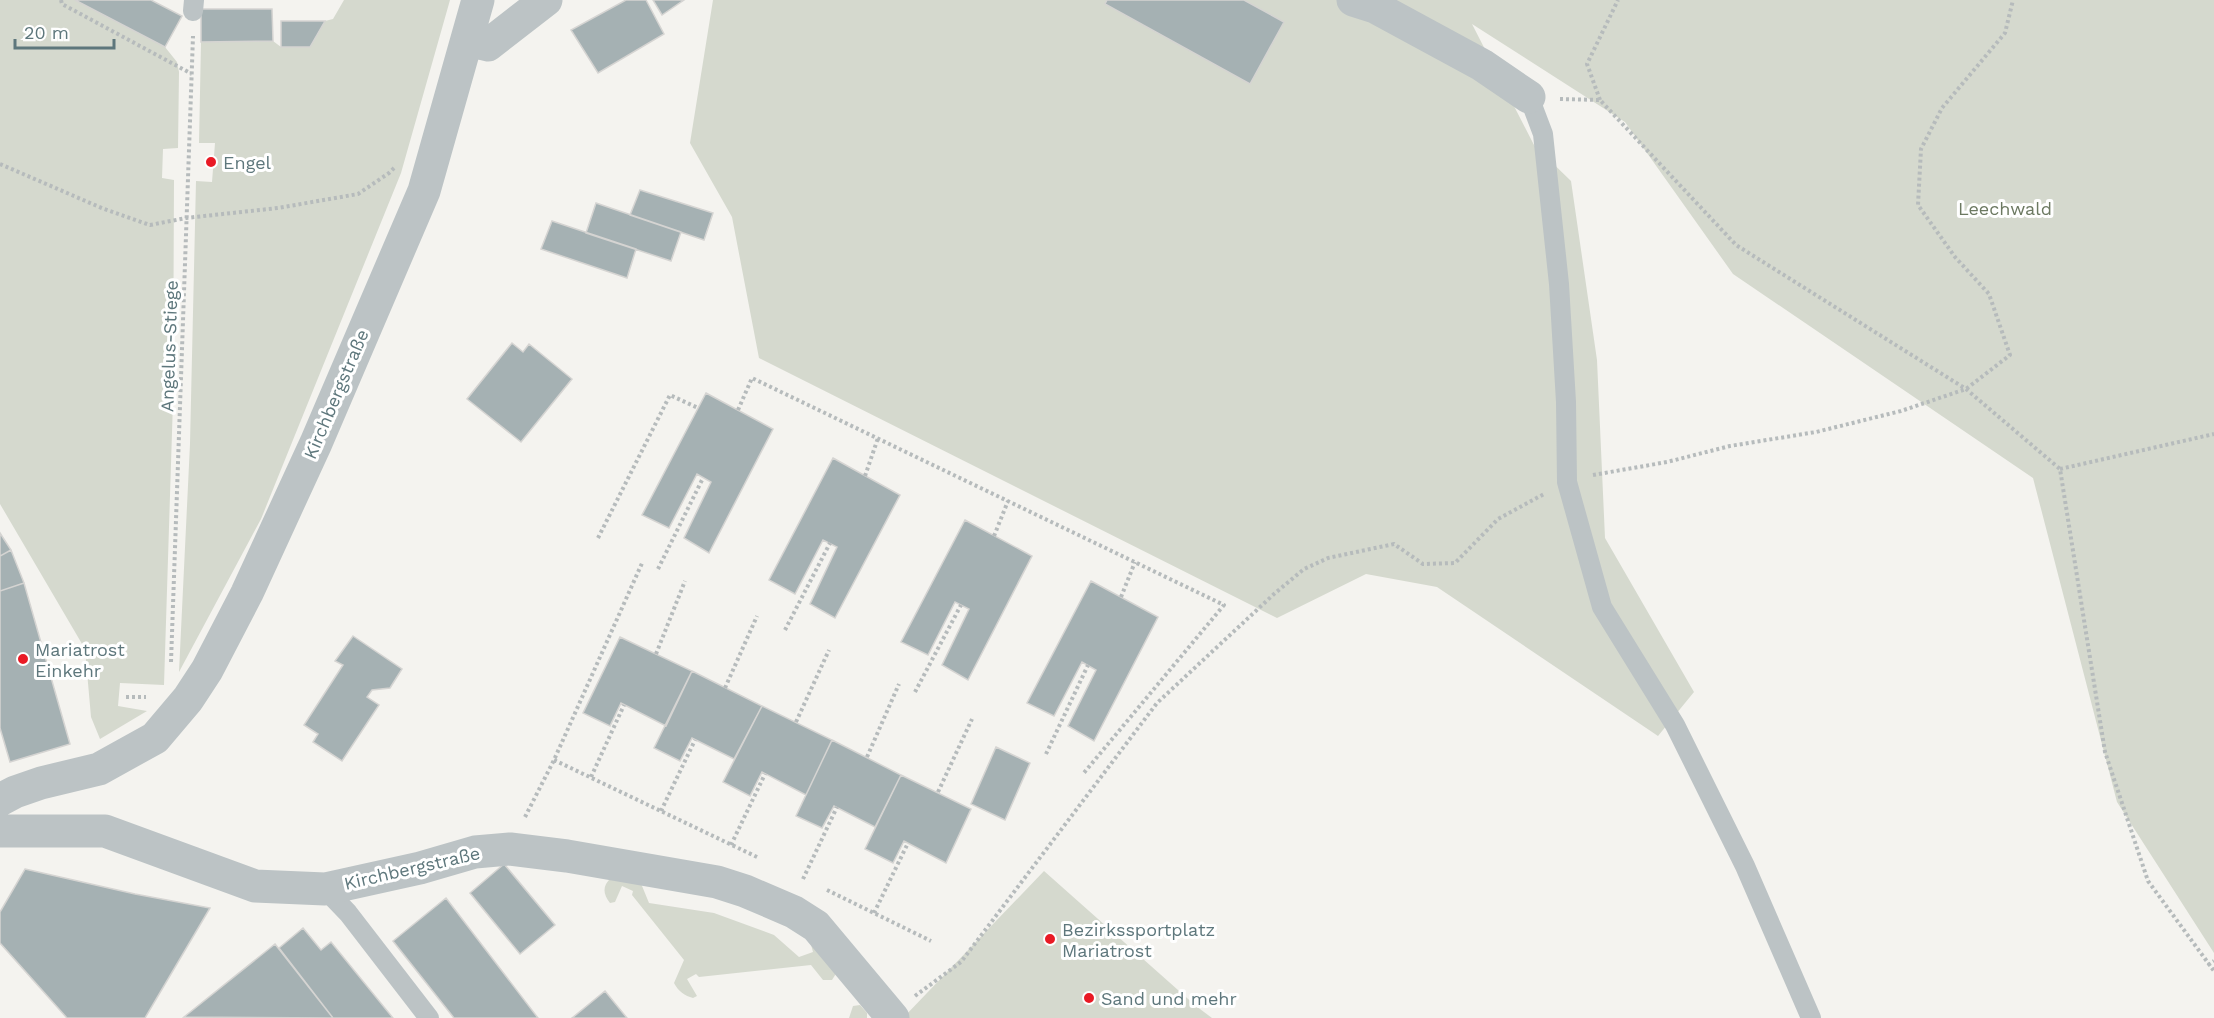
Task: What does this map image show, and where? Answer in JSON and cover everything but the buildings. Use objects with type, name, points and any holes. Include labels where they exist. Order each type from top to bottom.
[{"type":"street","name":"Kirchbergstraße","points":[[0,800],[41,783],[99,769],[155,738],[188,699],[207,670],[247,593],[316,443],[424,191],[478,0]]},
{"type":"street","points":[[467,40],[488,45],[546,0]]},
{"type":"street","points":[[1353,0],[1376,7],[1482,65],[1529,97]]},
{"type":"street","name":"Kirchbergstraße","points":[[0,831],[105,831],[255,886],[325,888],[420,868],[475,852],[510,849],[567,856],[717,882],[794,912],[816,926],[889,1016]]},
{"type":"lane","points":[[1529,97],[1543,134],[1559,284],[1566,402],[1567,482],[1602,607],[1676,725],[1745,866],[1811,1018]]},
{"type":"lane","points":[[325,888],[348,913],[429,1018]]},
{"type":"path","points":[[61,0],[62,4],[192,74]]},
{"type":"path","points":[[1618,0],[1587,64],[1600,100],[1736,245],[1966,389],[2060,469],[2105,752],[2148,881],[2214,971]]},
{"type":"path","points":[[889,1016],[962,962],[1157,703],[1304,569],[1328,558],[1394,544],[1423,564],[1455,563],[1498,519],[1567,482],[1600,472],[1667,462],[1730,446],[1816,432],[1901,411],[1966,389],[2010,355],[1989,294],[1955,257],[1918,205],[1921,149],[1942,108],[2005,33],[2013,0]]},
{"type":"path","name":"Angelus-Stiege","points":[[171,670],[193,5]]},
{"type":"path","points":[[1529,97],[1600,100]]},
{"type":"path","points":[[0,164],[104,209],[150,225],[186,218],[278,208],[358,194],[389,173],[401,159]]},
{"type":"path","points":[[738,410],[752,378],[1224,605],[1083,774]]},
{"type":"path","points":[[598,538],[670,395],[698,408]]},
{"type":"path","points":[[2060,469],[2214,434]]},
{"type":"path","points":[[865,476],[878,438]]},
{"type":"path","points":[[658,568],[704,478]]},
{"type":"path","points":[[994,536],[1008,501]]},
{"type":"path","points":[[785,630],[830,543]]},
{"type":"path","points":[[510,849],[554,760],[643,561]]},
{"type":"path","points":[[1121,597],[1134,562]]},
{"type":"path","points":[[656,654],[685,581]]},
{"type":"path","points":[[915,692],[961,605]]},
{"type":"path","points":[[725,688],[757,616]]},
{"type":"path","points":[[796,722],[829,650]]},
{"type":"path","points":[[1046,754],[1088,665]]},
{"type":"path","points":[[867,757],[899,684]]},
{"type":"path","points":[[591,777],[624,705]]},
{"type":"path","points":[[938,792],[972,719]]},
{"type":"path","points":[[661,811],[695,740]]},
{"type":"path","points":[[554,760],[762,859]]},
{"type":"path","points":[[731,845],[765,774]]},
{"type":"path","points":[[803,879],[837,807]]},
{"type":"path","points":[[874,913],[908,843]]},
{"type":"path","points":[[792,874],[813,884]]},
{"type":"path","points":[[823,889],[931,941]]},
{"type":"path","points":[[2208,965],[2214,961]]},
{"type":"green space","points":[[0,0],[75,0],[165,47],[177,62],[179,72],[178,148],[163,149],[162,178],[174,180],[173,401],[164,685],[120,683],[118,706],[147,711],[100,739],[91,717],[85,649],[0,504]]},
{"type":"green space","points":[[344,0],[450,0],[401,173],[261,519],[179,672],[190,444],[196,181],[212,182],[215,143],[199,143],[201,42],[273,41],[281,47],[310,47],[325,21],[333,19]]},
{"type":"green space","name":"Leechwald","points":[[713,0],[2214,0],[2214,953],[2117,802],[2033,478],[1733,274],[1625,122],[1472,24],[1534,145],[1571,181],[1597,360],[1605,538],[1694,692],[1658,736],[1437,587],[1366,574],[1277,618],[759,358],[732,217],[690,143]]},
{"type":"green space","name":"Bezirkssportplatz Mariatrost","points":[[1044,871],[1196,1006],[1212,1018],[903,1018]]},
{"type":"green space","points":[[611,878],[640,881],[649,903],[714,913],[774,935],[799,957],[813,952],[809,937],[837,972],[832,980],[823,980],[811,965],[699,977],[696,974],[687,979],[697,996],[693,998],[687,996],[674,983],[684,960],[632,895],[633,891],[622,886],[615,902],[610,903],[605,890]]},
{"type":"green space","points":[[860,1005],[867,1013],[867,1018],[849,1018],[853,1006]]},
{"type":"place","name":"Engel","points":[[211,162]]},
{"type":"place","name":"Mariatrost Einkehr","points":[[23,659]]},
{"type":"place","name":"Bezirkssportplatz Mariatrost","points":[[1050,939]]},
{"type":"place","name":"Sand und mehr","points":[[1089,998]]}]
